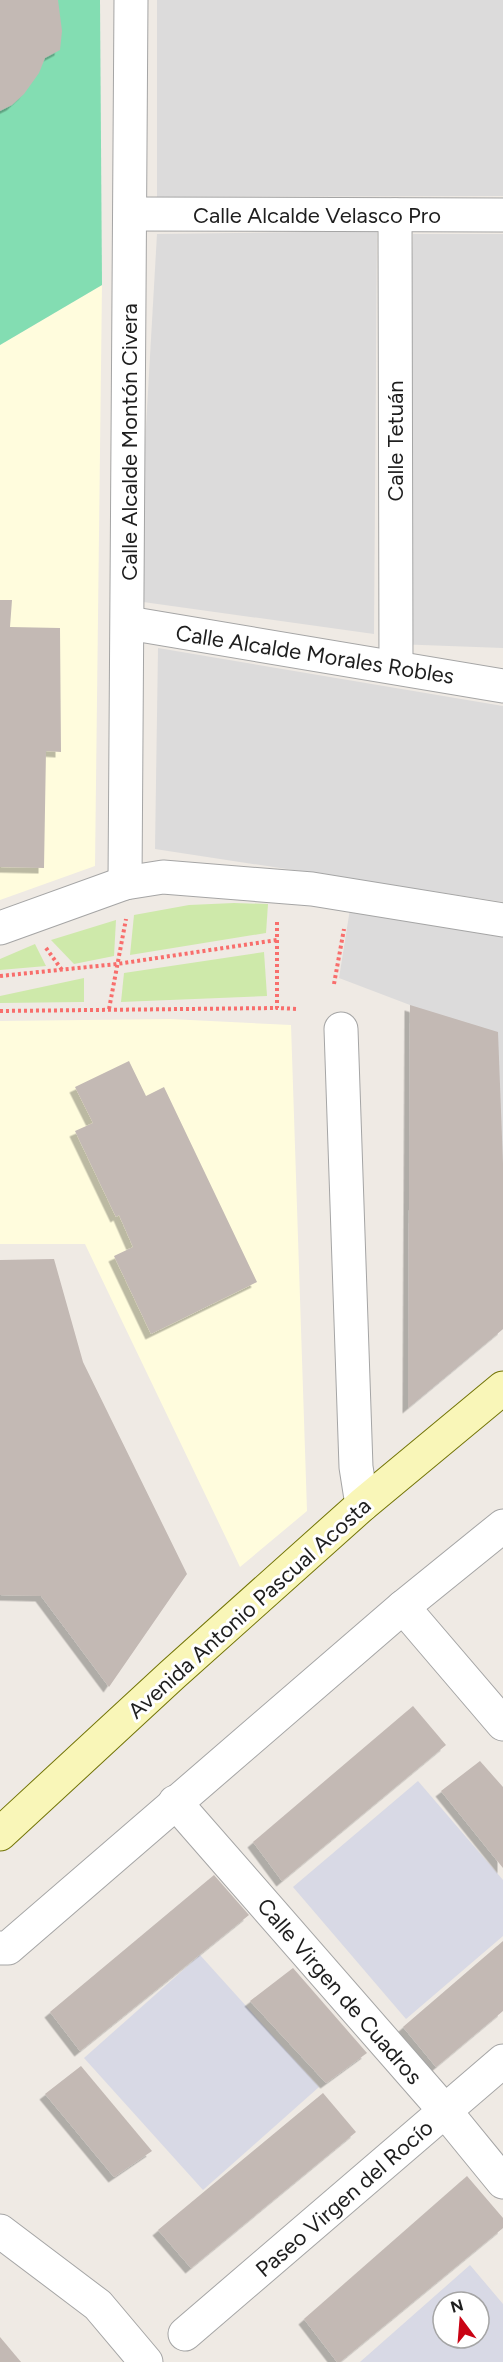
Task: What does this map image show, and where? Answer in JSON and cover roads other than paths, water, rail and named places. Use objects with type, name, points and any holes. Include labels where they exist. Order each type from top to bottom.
[{"type":"street","name":"Calle Alcalde Montón Civera","points":[[126,898],[131,0]]},
{"type":"street","name":"Calle Alcalde Velasco Pro","points":[[131,214],[503,215]]},
{"type":"street","name":"Calle Tetuán","points":[[395,215],[396,667]]},
{"type":"street","name":"Calle Alcalde Morales Robles","points":[[128,623],[503,686]]},
{"type":"street","points":[[0,928],[126,898],[163,877],[312,889],[503,920]]},
{"type":"street","points":[[341,1029],[356,1467],[362,1505]]},
{"type":"street","name":"Avenida Antonio Pascual Acosta","points":[[0,1834],[172,1675],[288,1574],[362,1505],[503,1388]]},
{"type":"street","points":[[0,1948],[8,1948],[403,1606],[503,1526]]},
{"type":"street","points":[[403,1606],[503,1724]]},
{"type":"street","name":"Calle Virgen de Cuadros","points":[[175,1802],[445,2111],[503,2181]]},
{"type":"street","name":"Paseo Virgen del Rocío","points":[[185,2334],[503,2061]]},
{"type":"street","points":[[0,2231],[98,2305],[146,2362]]}]
